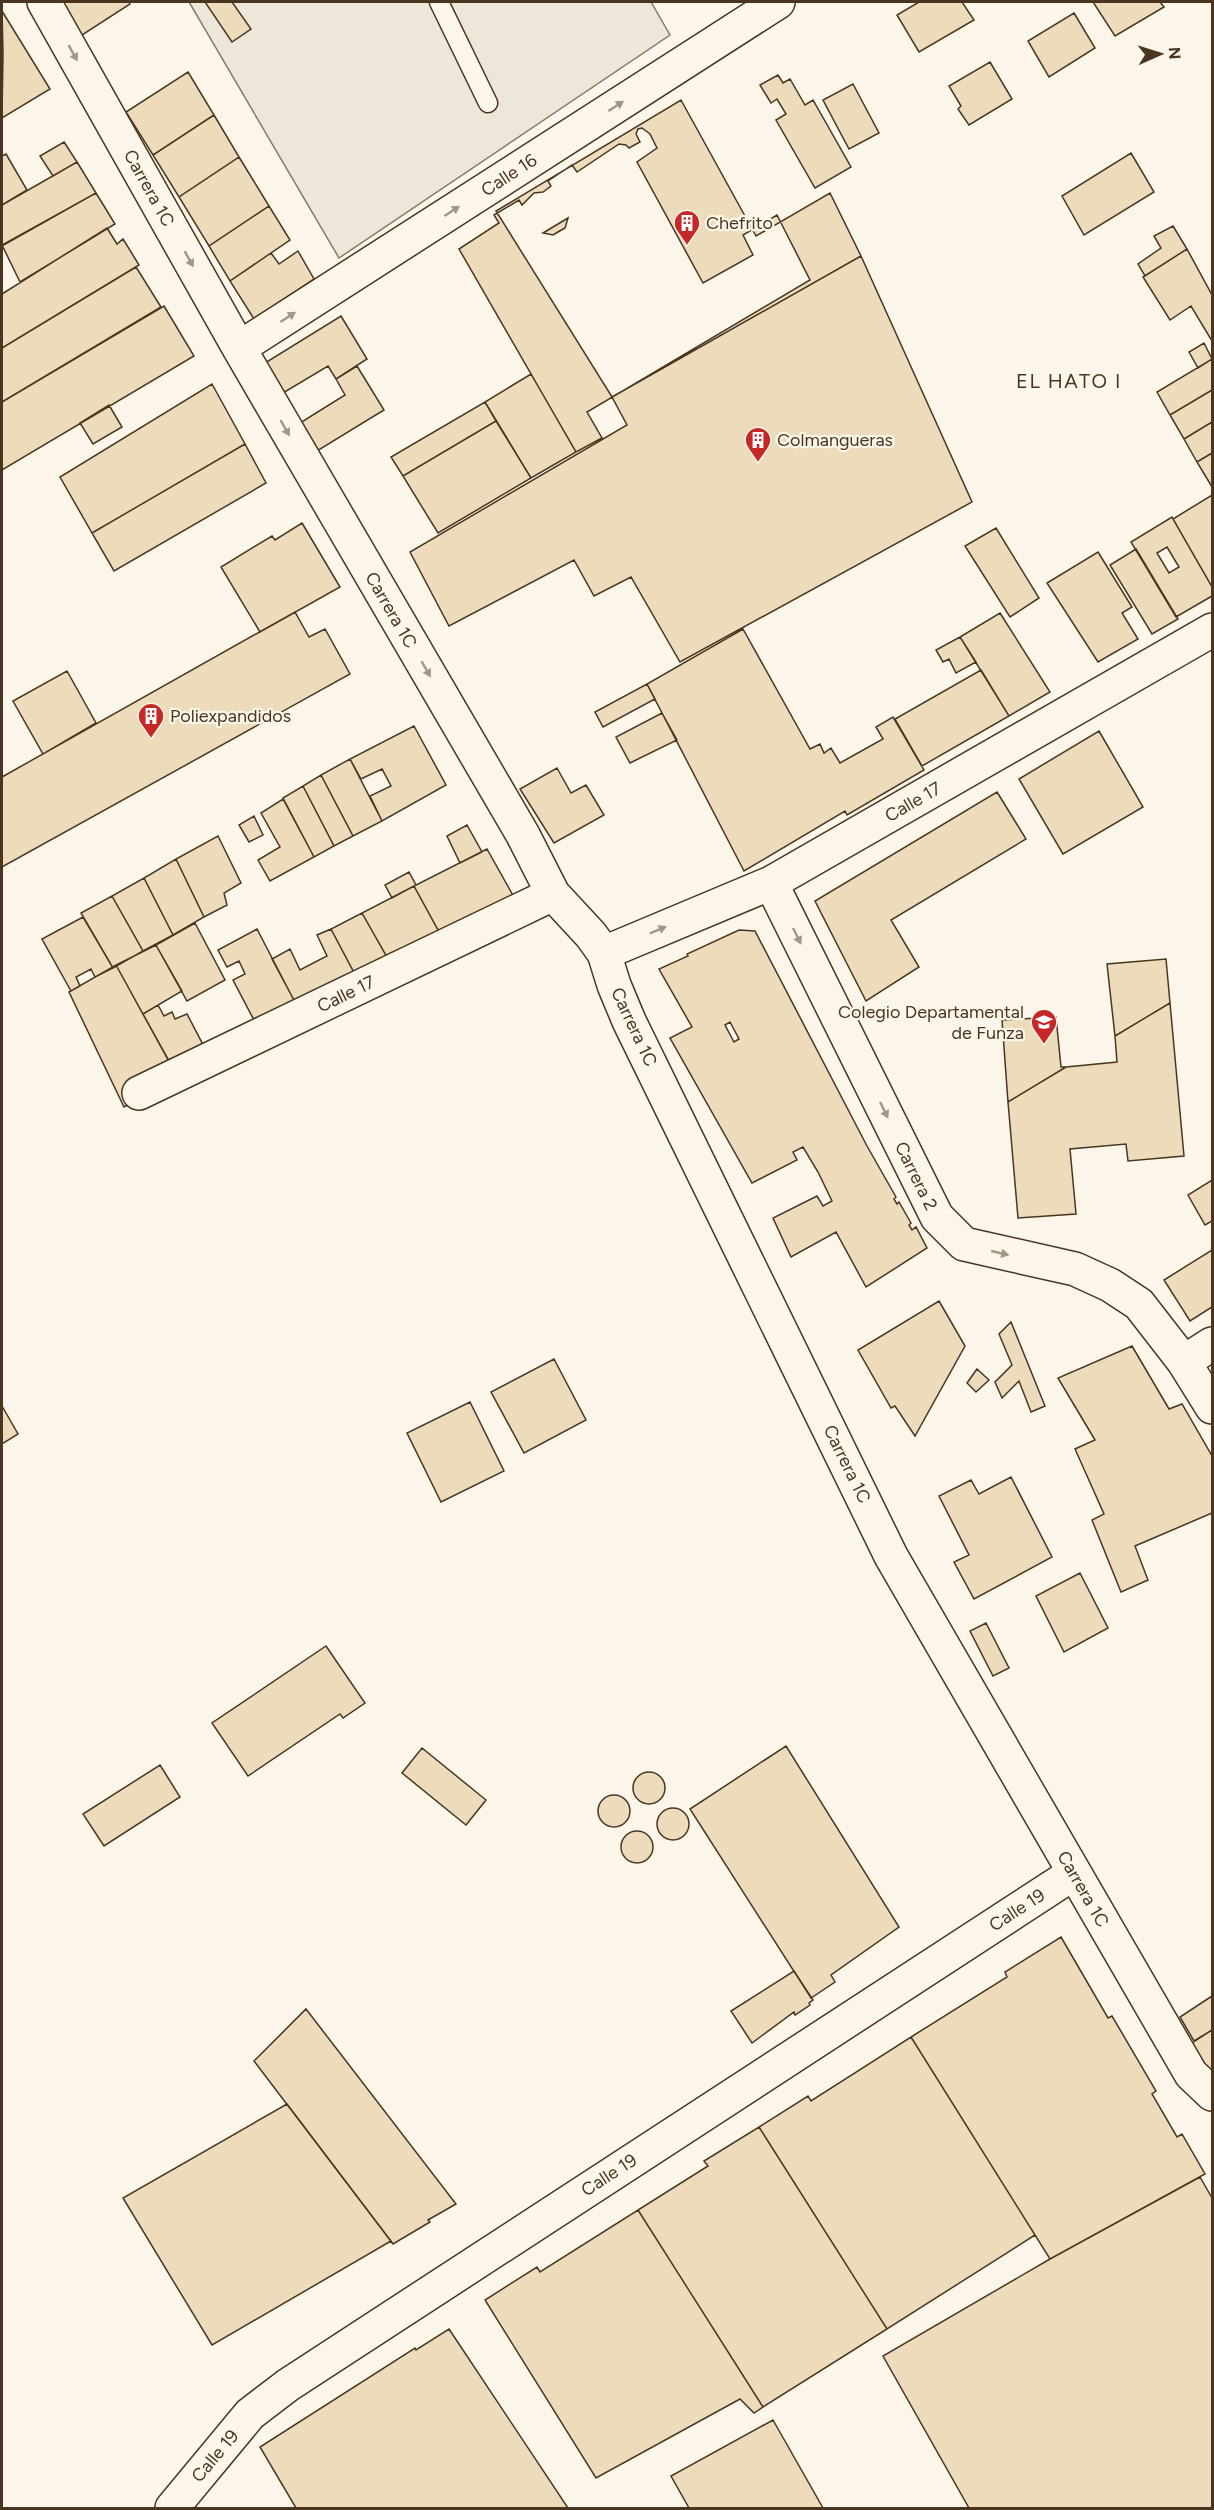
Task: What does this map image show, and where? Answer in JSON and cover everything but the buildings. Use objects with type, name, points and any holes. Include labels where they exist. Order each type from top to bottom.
[{"type":"street","name":"Carrera 1C","points":[[44,2],[239,348],[523,835],[553,894],[591,935],[604,953],[630,1021],[891,1556],[1074,1873],[1202,2084]]},
{"type":"street","name":"Calle 16","points":[[239,348],[778,2]]},
{"type":"street","name":"Calle 17","points":[[604,953],[771,883],[1212,630]]},
{"type":"street","name":"Carrera 2","points":[[771,883],[937,1217],[964,1244],[1075,1269],[1110,1285],[1139,1304],[1184,1362],[1212,1407]]},
{"type":"street","name":"Calle 17","points":[[139,1093],[553,894]]},
{"type":"street","points":[[1184,1362],[1212,1344]]},
{"type":"street","name":"Calle 19","points":[[172,2508],[250,2414],[288,2385],[1074,1873]]},
{"type":"lane","points":[[439,2],[488,103]]},
{"type":"shaded area","points":[[189,2],[651,2],[670,35],[339,258]]},
{"type":"place","name":"Chefrito","points":[[687,246]]},
{"type":"place","name":"Colmangueras","points":[[758,463]]},
{"type":"place","name":"Poliexpandidos","points":[[151,739]]},
{"type":"place","name":"Colegio Departamental de Funza","points":[[1044,1045]]},
{"type":"district","name":"EL HATO I","points":[[1069,381]]}]
